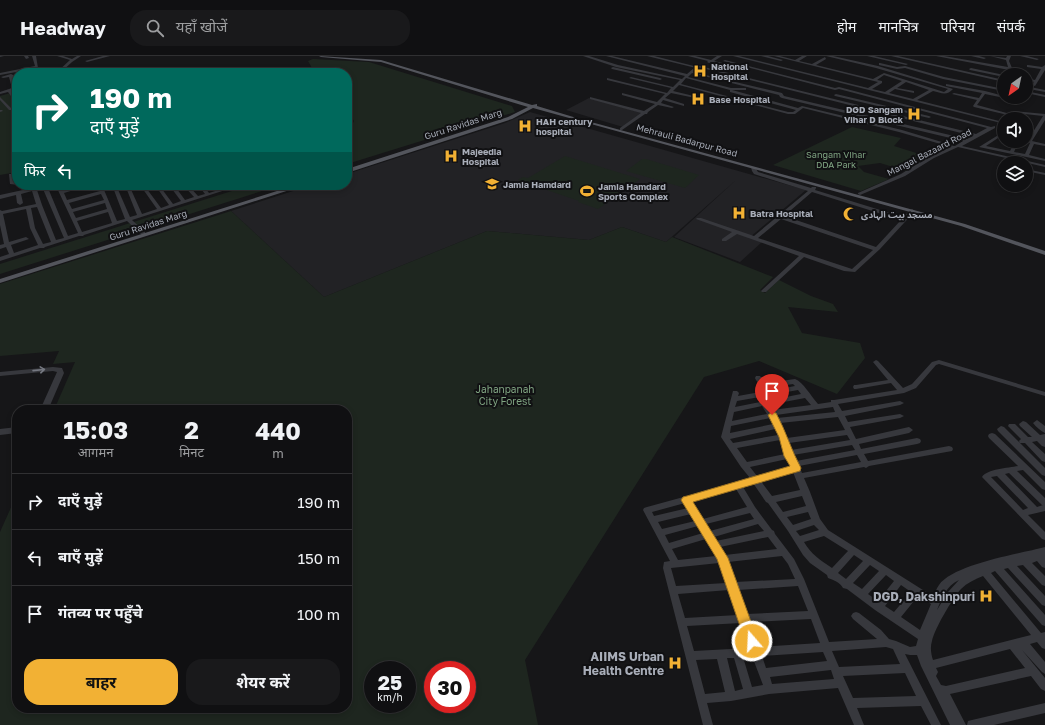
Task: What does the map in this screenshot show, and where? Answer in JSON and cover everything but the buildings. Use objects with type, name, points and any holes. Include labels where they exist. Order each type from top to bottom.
[{"type":"main road","name":"Mehrauli Badarpur Road","points":[[321,56],[381,61],[791,179],[859,194],[982,228],[1045,250]]},
{"type":"main road","name":"Mehrauli Badarpur Road","points":[[348,56],[383,59],[559,114],[650,138],[791,179],[912,211],[925,213],[1045,254]]},
{"type":"main road","name":"Guru Ravidas Marg","points":[[352,167],[510,118],[533,105]]},
{"type":"main road","name":"Guru Ravidas Marg","points":[[352,167],[506,117],[533,105]]},
{"type":"main road","points":[[524,111],[534,110],[559,114]]},
{"type":"main road","name":"Guru Ravidas Marg","points":[[0,278],[278,190]]},
{"type":"main road","name":"Guru Ravidas Marg","points":[[0,281],[286,190]]},
{"type":"street","points":[[26,68],[37,66],[34,56]]},
{"type":"street","points":[[59,56],[72,60]]},
{"type":"street","points":[[63,68],[79,56]]},
{"type":"street","points":[[585,56],[622,66],[690,73],[896,115],[977,136]]},
{"type":"street","points":[[595,56],[622,66]]},
{"type":"street","points":[[609,56],[671,71],[819,93]]},
{"type":"street","points":[[649,56],[682,64],[690,73],[731,90],[754,97],[888,121],[968,141]]},
{"type":"street","points":[[669,56],[690,73],[722,93],[788,113],[793,113],[802,106]]},
{"type":"street","points":[[690,56],[711,60],[830,91],[836,89]]},
{"type":"street","points":[[703,56],[711,60]]},
{"type":"street","points":[[622,130],[658,104],[690,73],[711,60],[720,56],[757,64]]},
{"type":"street","points":[[735,56],[870,88],[951,110],[997,119]]},
{"type":"street","points":[[745,56],[776,63]]},
{"type":"street","points":[[763,56],[789,62]]},
{"type":"street","points":[[776,56],[881,82],[870,88]]},
{"type":"street","points":[[785,58],[790,56]]},
{"type":"street","points":[[795,61],[805,56]]},
{"type":"street","points":[[836,61],[846,56],[896,67],[911,67]]},
{"type":"street","points":[[869,56],[911,67],[939,77],[948,84],[951,89],[946,93],[883,74],[874,80]]},
{"type":"street","points":[[874,62],[886,56]]},
{"type":"street","points":[[893,56],[904,57],[916,62],[997,79]]},
{"type":"street","points":[[913,56],[997,74]]},
{"type":"street","points":[[973,56],[1008,64]]},
{"type":"street","points":[[992,56],[1008,57],[1008,64],[1010,68]]},
{"type":"street","points":[[1022,56],[1036,59],[1045,67]]},
{"type":"street","points":[[88,60],[108,57]]},
{"type":"street","points":[[802,72],[826,57],[877,67],[997,95]]},
{"type":"street","points":[[936,57],[1006,68]]},
{"type":"street","points":[[979,63],[984,58]]},
{"type":"street","points":[[663,65],[671,61]]},
{"type":"street","points":[[726,61],[943,115],[997,134]]},
{"type":"street","points":[[911,67],[912,64],[916,62]]},
{"type":"street","points":[[967,65],[971,62]]},
{"type":"street","points":[[671,71],[682,64]]},
{"type":"street","points":[[824,67],[830,64]]},
{"type":"street","points":[[1028,66],[1045,67]]},
{"type":"street","points":[[842,67],[829,72],[853,74]]},
{"type":"street","points":[[1045,67],[1032,88],[1045,93]]},
{"type":"street","points":[[611,68],[638,75],[690,73],[781,94],[781,96],[802,106]]},
{"type":"street","points":[[928,74],[936,68]]},
{"type":"street","points":[[939,77],[949,69]]},
{"type":"street","points":[[772,70],[836,89]]},
{"type":"street","points":[[0,73],[12,71]]},
{"type":"street","points":[[843,82],[853,74]]},
{"type":"street","points":[[862,77],[867,74]]},
{"type":"street","points":[[1040,74],[1045,75]]},
{"type":"street","points":[[0,77],[11,75],[12,82]]},
{"type":"street","points":[[625,77],[671,92]]},
{"type":"street","points":[[608,79],[700,98]]},
{"type":"street","points":[[886,93],[906,81]]},
{"type":"street","points":[[948,84],[997,89]]},
{"type":"street","points":[[989,87],[975,105],[1004,112]]},
{"type":"street","points":[[722,93],[740,88],[761,93],[754,97]]},
{"type":"street","points":[[894,88],[913,92]]},
{"type":"street","points":[[914,100],[933,89]]},
{"type":"street","points":[[0,93],[12,90]]},
{"type":"street","points":[[1033,92],[1045,93]]},
{"type":"street","points":[[985,93],[997,94]]},
{"type":"street","points":[[623,94],[672,107]]},
{"type":"street","points":[[954,94],[980,99]]},
{"type":"street","points":[[836,95],[961,125],[974,126]]},
{"type":"street","points":[[1033,97],[1045,100]]},
{"type":"street","points":[[0,98],[10,109]]},
{"type":"street","points":[[591,98],[648,111]]},
{"type":"street","points":[[663,99],[683,105]]},
{"type":"street","points":[[781,100],[956,147],[1045,166]]},
{"type":"street","points":[[888,121],[902,110]]},
{"type":"street","points":[[943,115],[951,110]]},
{"type":"street","points":[[1033,115],[1045,116],[1033,136]]},
{"type":"street","name":"Mangal Bazaard Road","points":[[859,194],[916,168],[932,157],[968,141],[997,124]]},
{"type":"street","points":[[955,130],[961,125]]},
{"type":"street","points":[[973,150],[997,138]]},
{"type":"street","points":[[1033,142],[1045,145]]},
{"type":"street","points":[[982,146],[1026,156],[1028,148]]},
{"type":"street","points":[[1011,153],[1014,148]]},
{"type":"street","points":[[1033,158],[1043,160],[1045,152]]},
{"type":"street","points":[[1033,171],[1045,174]]},
{"type":"street","points":[[12,175],[12,183]]},
{"type":"street","points":[[791,179],[812,190],[904,219]]},
{"type":"street","points":[[755,238],[817,185]]},
{"type":"street","points":[[0,197],[24,190]]},
{"type":"street","points":[[34,190],[54,243]]},
{"type":"street","points":[[46,190],[67,239]]},
{"type":"street","points":[[65,190],[61,192],[82,235]]},
{"type":"street","points":[[116,190],[128,219],[143,233]]},
{"type":"street","points":[[129,190],[140,216]]},
{"type":"street","points":[[146,190],[160,210]]},
{"type":"street","points":[[161,190],[172,206]]},
{"type":"street","points":[[175,190],[184,202]]},
{"type":"street","points":[[190,190],[197,198]]},
{"type":"street","points":[[204,190],[208,194]]},
{"type":"street","points":[[0,259],[82,235],[219,190]]},
{"type":"street","points":[[18,192],[20,203]]},
{"type":"street","points":[[65,202],[103,192],[115,224]]},
{"type":"street","points":[[70,211],[107,201]]},
{"type":"street","points":[[868,208],[873,202]]},
{"type":"street","points":[[12,255],[5,243],[0,212],[39,205]]},
{"type":"street","points":[[28,207],[32,226],[42,247]]},
{"type":"street","points":[[74,220],[110,210]]},
{"type":"street","points":[[699,219],[853,271],[912,211]]},
{"type":"street","points":[[780,217],[876,249]]},
{"type":"street","points":[[724,240],[736,232]]},
{"type":"street","points":[[0,247],[5,243],[26,239]]},
{"type":"street","points":[[764,290],[803,255]]},
{"type":"street","points":[[876,362],[902,392]]},
{"type":"street","points":[[725,437],[774,419],[816,407],[835,404],[834,402],[836,401],[902,392],[911,388],[934,363],[939,362],[1045,394]]},
{"type":"street","points":[[0,374],[53,369],[60,370],[46,405]]},
{"type":"street","points":[[758,378],[775,400]]},
{"type":"street","points":[[764,386],[792,380],[795,381],[816,407]]},
{"type":"street","points":[[856,387],[893,381]]},
{"type":"street","points":[[801,387],[770,393],[734,396],[725,437],[812,560],[831,575],[922,637]]},
{"type":"street","points":[[732,410],[775,400],[806,395]]},
{"type":"street","points":[[763,403],[774,419],[784,439],[788,455],[797,469],[816,522],[825,532],[936,604]]},
{"type":"street","points":[[728,424],[840,414],[900,403]]},
{"type":"street","points":[[835,404],[866,465]]},
{"type":"street","points":[[731,446],[848,429],[900,416]]},
{"type":"street","points":[[1037,422],[1045,430]]},
{"type":"street","points":[[1023,424],[1042,437],[1045,444]]},
{"type":"street","points":[[1012,426],[1045,459]]},
{"type":"street","points":[[1001,429],[1045,473]]},
{"type":"street","points":[[744,465],[909,430]]},
{"type":"street","points":[[0,432],[12,431]]},
{"type":"street","points":[[992,436],[1045,487]]},
{"type":"street","points":[[1001,445],[1042,437]]},
{"type":"street","points":[[676,564],[647,511],[648,510],[687,500],[755,479],[859,452],[917,441]]},
{"type":"street","points":[[797,469],[866,465],[949,449]]},
{"type":"street","points":[[1025,467],[998,472],[986,477],[1045,537]]},
{"type":"street","points":[[1011,470],[1045,503]]},
{"type":"street","points":[[998,472],[1035,510]]},
{"type":"street","points":[[738,485],[752,509],[784,552],[801,582],[813,615],[859,725]]},
{"type":"street","points":[[770,500],[806,492]]},
{"type":"street","points":[[687,500],[722,558],[769,689]]},
{"type":"street","points":[[781,516],[810,508]]},
{"type":"street","points":[[1022,513],[1045,508]]},
{"type":"street","points":[[660,533],[752,509]]},
{"type":"street","points":[[652,520],[693,510]]},
{"type":"street","points":[[667,546],[761,520]]},
{"type":"street","points":[[791,529],[816,522]]},
{"type":"street","points":[[798,540],[825,532]]},
{"type":"street","points":[[714,545],[771,533]]},
{"type":"street","points":[[831,575],[854,550]]},
{"type":"street","points":[[708,725],[682,622],[666,567],[669,564],[784,552]]},
{"type":"street","points":[[961,725],[923,650],[926,638],[952,594],[958,586],[968,578],[984,571],[1044,557]]},
{"type":"street","points":[[956,725],[924,664],[922,637],[942,588],[952,579],[981,566],[1044,557]]},
{"type":"street","points":[[846,585],[870,560]]},
{"type":"street","points":[[1025,561],[1045,582]]},
{"type":"street","points":[[1011,565],[1045,602]]},
{"type":"street","points":[[998,568],[1045,622]]},
{"type":"street","points":[[862,595],[885,570]]},
{"type":"street","points":[[984,571],[1043,640]]},
{"type":"street","points":[[878,607],[900,580]]},
{"type":"street","points":[[673,590],[801,582]]},
{"type":"street","points":[[894,618],[916,591]]},
{"type":"street","points":[[682,622],[813,615]]},
{"type":"street","points":[[856,616],[891,644],[907,668],[936,725]]},
{"type":"street","points":[[930,665],[1017,644],[1043,640]]},
{"type":"street","points":[[691,656],[891,644],[910,650],[923,650]]},
{"type":"street","points":[[1017,644],[1045,669]]},
{"type":"street","points":[[1017,644],[1045,686]]},
{"type":"street","points":[[737,653],[749,693]]},
{"type":"street","points":[[721,654],[730,696]]},
{"type":"street","points":[[763,673],[835,668],[907,668]]},
{"type":"street","points":[[943,691],[1034,671]]},
{"type":"street","points":[[701,699],[730,696],[769,689],[841,683]]},
{"type":"street","points":[[850,703],[924,701]]},
{"type":"street","points":[[972,725],[1045,708]]},
{"type":"shaded area","points":[[589,98],[642,113],[623,127],[566,110]]},
{"type":"shaded area","points":[[530,112],[806,190],[749,238],[762,242],[740,262],[674,237],[736,180],[666,242],[622,227],[589,240],[487,231],[324,297],[231,211],[296,190],[352,190],[352,172],[505,123]]},
{"type":"green space","points":[[313,59],[369,62],[512,106],[515,112],[352,162],[352,125],[354,121],[352,118],[352,68],[312,68],[308,61]]},
{"type":"green space","points":[[12,92],[12,173],[0,175],[0,96]]},
{"type":"green space","name":"Sangam Vihar DDA Park","points":[[852,127],[901,138],[894,146],[929,157],[906,171],[880,163],[858,166],[864,172],[889,179],[861,191],[773,165]]},
{"type":"green space","name":"Jamia Hamdard Sports Complex","points":[[565,156],[640,179],[598,209],[518,180],[523,177],[528,178]]},
{"type":"green space","points":[[642,159],[699,175],[685,188],[626,171]]},
{"type":"green space","points":[[235,190],[265,190],[0,274],[0,264]]},
{"type":"green space","name":"Jahanpanah City Forest","points":[[231,211],[324,297],[487,231],[589,240],[622,227],[666,242],[672,237],[773,277],[760,290],[765,293],[779,280],[811,296],[833,304],[838,312],[788,307],[802,333],[860,343],[865,358],[837,394],[759,361],[704,377],[525,660],[538,725],[0,725],[0,532],[12,505],[12,713],[352,713],[352,405],[56,405],[75,362],[53,364],[59,351],[0,356],[0,284]]},
{"type":"place","name":"National Hospital","points":[[700,71]]},
{"type":"place","name":"Base Hospital","points":[[698,99]]},
{"type":"place","name":"DGD Sangam Vihar D Block","points":[[914,114]]},
{"type":"place","name":"HAH century hospital","points":[[525,126]]},
{"type":"place","name":"Majeedia Hospital","points":[[451,156]]},
{"type":"place","name":"Jamia Hamdard","points":[[492,184]]},
{"type":"place","name":"Jamia Hamdard Sports Complex","points":[[587,191]]},
{"type":"place","name":"Batra Hospital","points":[[739,213]]},
{"type":"place","name":"مسجد بیت الہادی","points":[[850,214]]},
{"type":"place","name":"DGD, Dakshinpuri","points":[[986,596]]},
{"type":"place","name":"AIIMS Urban Health Centre","points":[[675,663]]},
{"type":"route","points":[[752,641],[722,558],[687,500],[796,468],[789,456],[783,437],[772,415]]}]
